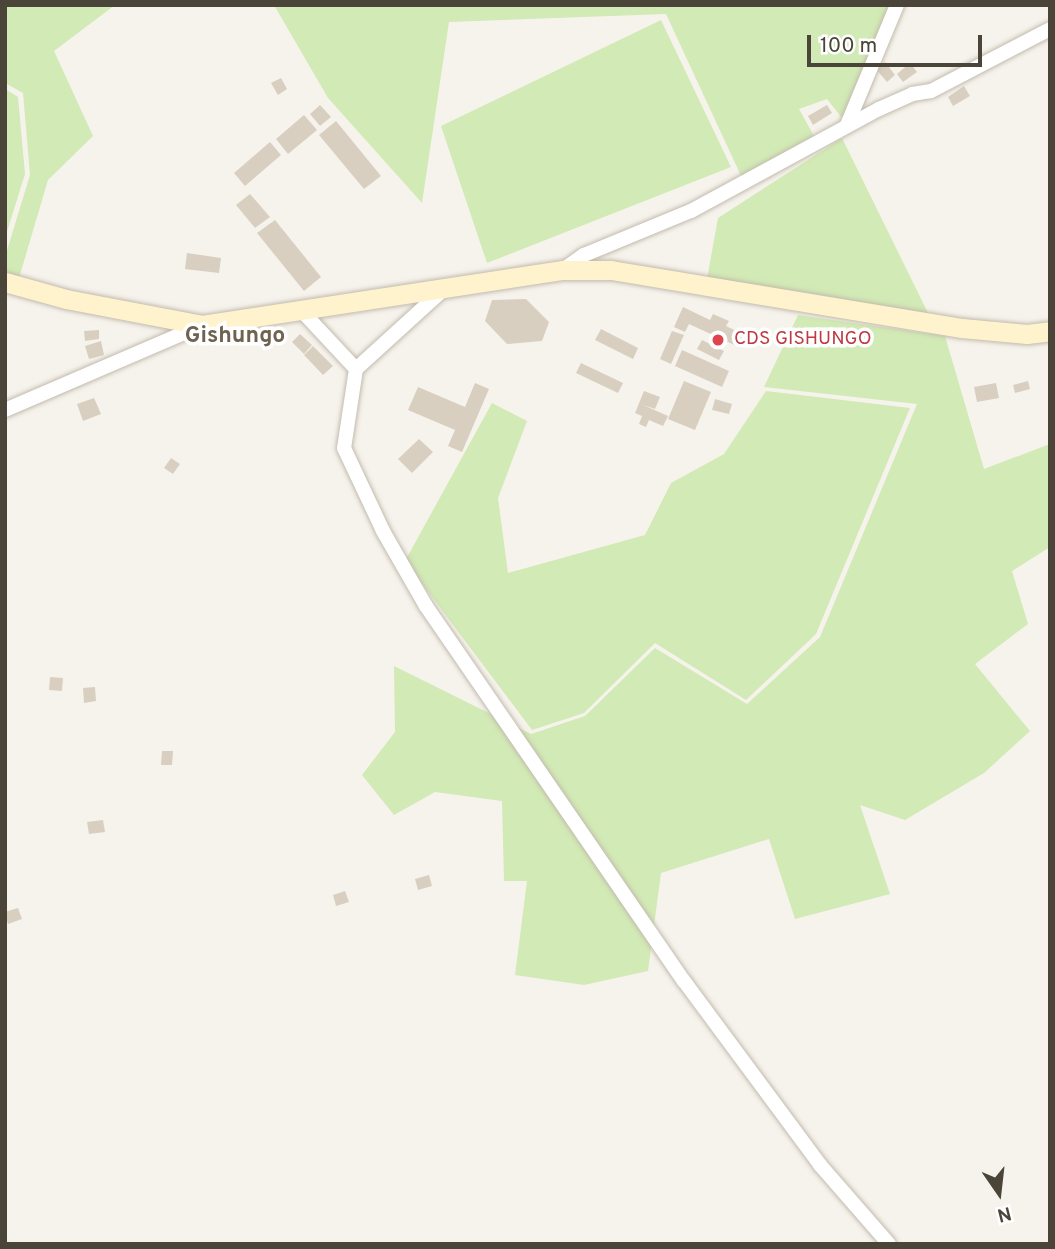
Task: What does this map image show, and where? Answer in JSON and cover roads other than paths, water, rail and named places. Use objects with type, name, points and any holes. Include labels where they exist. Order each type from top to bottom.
[{"type":"street","points":[[847,125],[897,5]]},
{"type":"street","points":[[563,270],[583,255],[691,211],[847,125],[912,94],[931,91],[1050,29]]},
{"type":"street","points":[[5,410],[202,325],[563,270],[611,270],[962,328],[1027,334],[1050,331]]},
{"type":"street","points":[[5,282],[66,299],[202,325]]},
{"type":"street","points":[[447,286],[356,369],[344,448],[383,531],[426,606],[684,981],[820,1165],[889,1244]]},
{"type":"street","points":[[300,309],[356,369]]},
{"type":"place","name":"CDS GISHUNGO","points":[[718,340]]},
{"type":"district","name":"Gishungo","points":[[235,337]]}]
